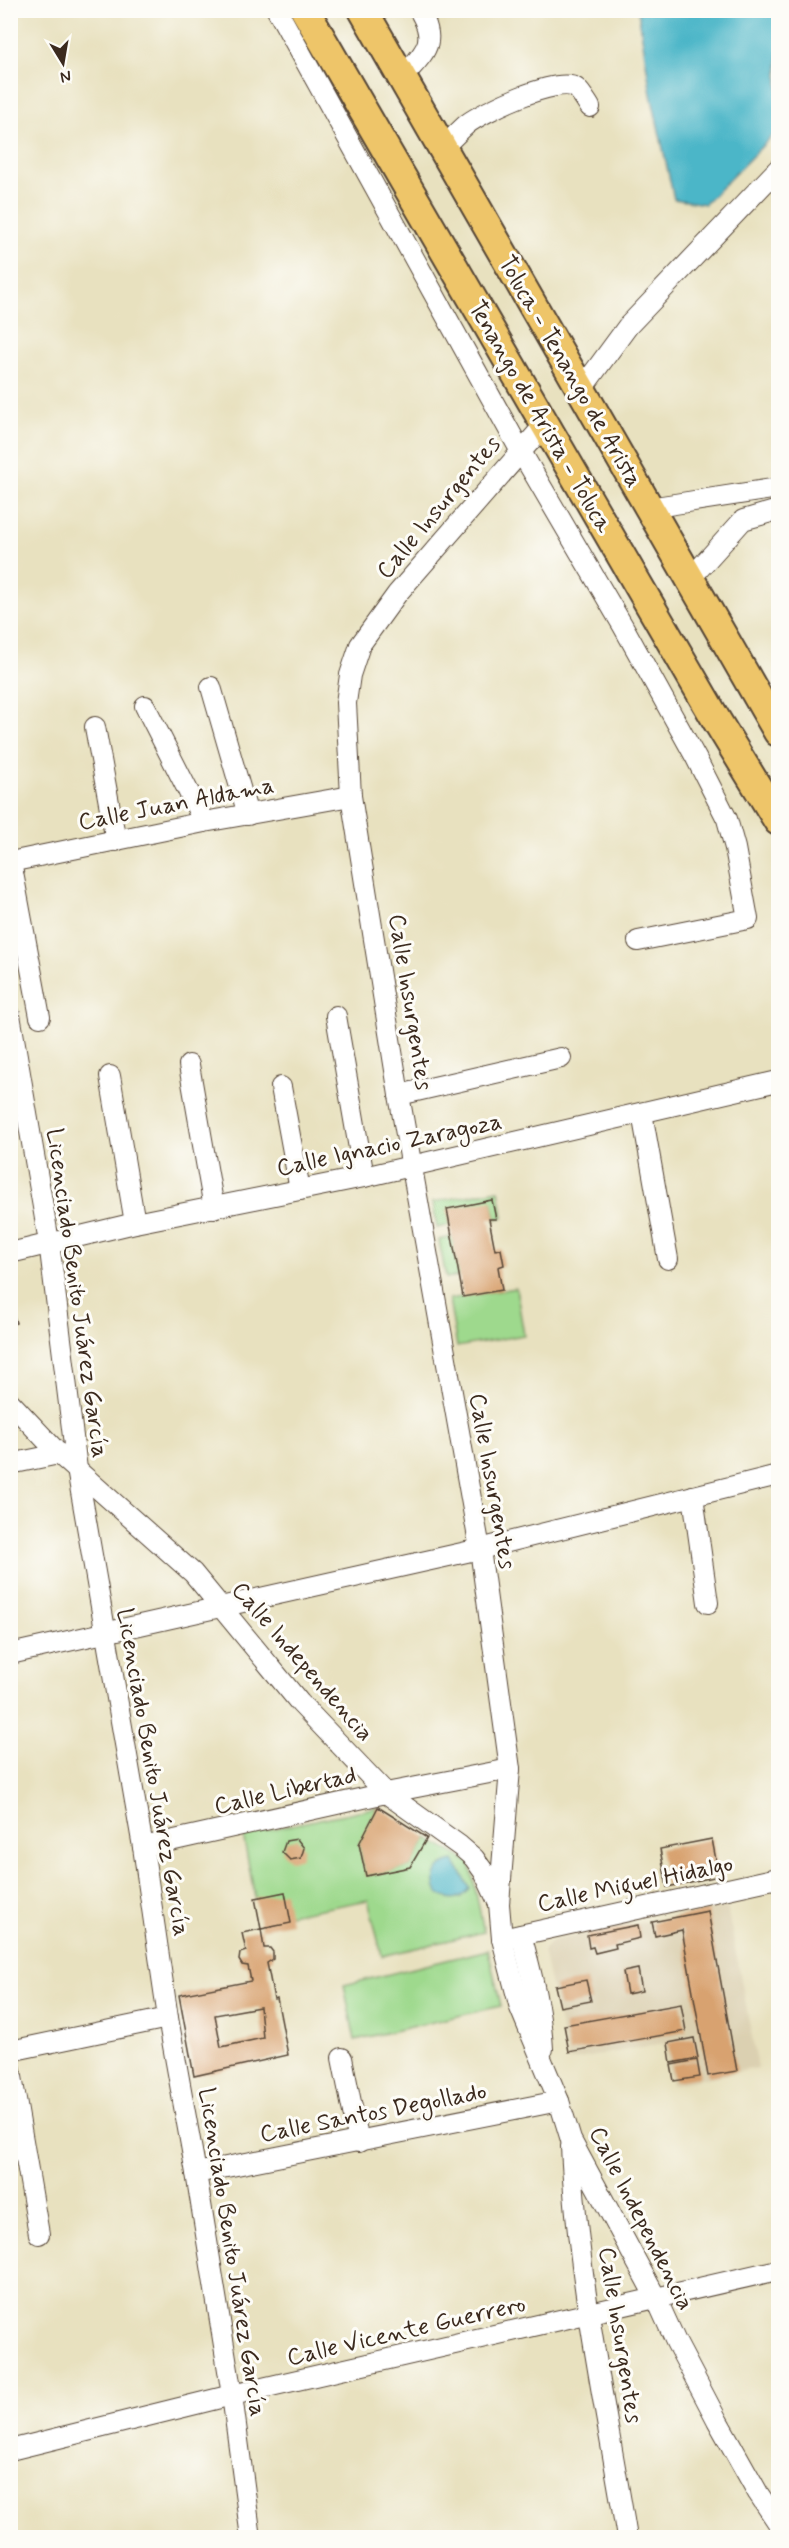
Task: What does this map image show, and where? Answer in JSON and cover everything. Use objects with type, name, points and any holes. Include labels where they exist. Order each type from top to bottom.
[{"type":"highway","name":"Tenango de Arista - Toluca","points":[[305,10],[717,721],[778,821]]},
{"type":"highway","name":"Toluca - Tenango de Arista","points":[[363,10],[778,732]]},
{"type":"street","points":[[277,10],[520,450],[623,626],[727,819],[735,848],[748,919],[638,941]]},
{"type":"street","points":[[403,77],[427,51],[430,38],[419,10]]},
{"type":"street","points":[[443,147],[468,124],[483,114],[547,87],[564,84],[575,87],[590,107]]},
{"type":"street","points":[[581,390],[628,326],[778,169]]},
{"type":"street","name":"Calle Insurgentes","points":[[499,1904],[510,1770],[480,1549],[399,1095],[351,796],[346,703],[350,675],[360,645],[397,594],[520,450],[546,423]]},
{"type":"street","points":[[649,508],[778,488]]},
{"type":"street","points":[[690,579],[743,520],[778,510]]},
{"type":"street","points":[[211,687],[248,814]]},
{"type":"street","points":[[145,706],[204,822]]},
{"type":"street","points":[[95,727],[116,841]]},
{"type":"street","name":"Calle Juan Aldama","points":[[11,862],[204,822],[351,796]]},
{"type":"street","points":[[11,862],[40,1017]]},
{"type":"street","name":"Licenciado Benito Juárez García","points":[[10,1014],[49,1242],[77,1469],[143,1847],[168,2018],[232,2395],[250,2538]]},
{"type":"street","points":[[336,1016],[364,1177]]},
{"type":"street","points":[[399,1095],[561,1059]]},
{"type":"street","points":[[189,1065],[214,1208]]},
{"type":"street","points":[[110,1076],[135,1224]]},
{"type":"street","name":"Calle Ignacio Zaragoza","points":[[10,1253],[49,1242],[364,1177],[778,1081]]},
{"type":"street","points":[[281,1087],[300,1190]]},
{"type":"street","points":[[642,1113],[668,1259]]},
{"type":"street","name":"Calle Independencia","points":[[10,1402],[59,1454],[193,1573],[300,1704],[386,1793],[474,1858],[533,1975],[540,2014],[543,2062],[559,2101],[571,2140],[656,2298],[717,2420],[758,2493],[778,2523]]},
{"type":"street","points":[[10,1464],[59,1454]]},
{"type":"street","points":[[10,1654],[480,1549],[778,1475]]},
{"type":"street","points":[[693,1496],[708,1603]]},
{"type":"street","name":"Calle Libertad","points":[[143,1847],[386,1793],[510,1770]]},
{"type":"street","name":"Calle Miguel Hidalgo","points":[[512,1937],[778,1878]]},
{"type":"street","points":[[10,2051],[168,2018]]},
{"type":"street","points":[[342,2058],[359,2142]]},
{"type":"street","points":[[10,2065],[39,2234]]},
{"type":"street","name":"Calle Santos Degollado","points":[[196,2173],[559,2101]]},
{"type":"street","name":"Calle Insurgentes","points":[[571,2140],[573,2188],[590,2315],[627,2538]]},
{"type":"street","name":"Calle Vicente Guerrero","points":[[10,2450],[232,2395],[590,2315],[778,2270]]},
{"type":"shaded area","points":[[727,1906],[758,2068],[671,2085],[663,2043],[568,2061],[543,1951],[552,1940]]},
{"type":"green space","points":[[499,1190],[503,1217],[496,1219],[492,1201],[448,1209],[450,1225],[437,1228],[433,1202]]},
{"type":"green space","points":[[452,1237],[459,1276],[446,1278],[439,1240]]},
{"type":"green space","points":[[516,1288],[524,1335],[457,1347],[449,1299]]},
{"type":"green space","points":[[378,1807],[359,1844],[366,1875],[410,1867],[427,1838],[470,1863],[484,1932],[382,1956],[368,1900],[289,1915],[255,1898],[243,1835]],"holes":[[[454,1861],[462,1897],[446,1898],[435,1887],[442,1865]]]},
{"type":"green space","points":[[488,1950],[501,2006],[355,2040],[344,1985]]},
{"type":"water","points":[[638,11],[775,11],[778,24],[778,130],[705,204],[674,199],[651,94]]},
{"type":"water","points":[[454,1861],[470,1888],[460,1897],[451,1899],[438,1893],[435,1877],[439,1868]]},
{"type":"building","points":[[492,1200],[496,1219],[489,1219],[495,1250],[501,1249],[504,1265],[498,1267],[502,1290],[463,1297],[447,1209]]},
{"type":"building","points":[[10,1301],[16,1323],[10,1325]]},
{"type":"building","points":[[378,1807],[427,1838],[410,1867],[366,1876],[359,1844]]},
{"type":"building","points":[[297,1839],[304,1848],[301,1858],[290,1860],[282,1852],[286,1841]]},
{"type":"building","points":[[712,1839],[719,1876],[667,1887],[660,1849]]},
{"type":"building","points":[[285,1892],[291,1923],[261,1929],[255,1898]]},
{"type":"building","points":[[708,1911],[737,2071],[708,2076],[682,1930],[655,1936],[652,1922]]},
{"type":"building","points":[[638,1925],[640,1938],[615,1944],[616,1948],[595,1953],[593,1947],[589,1948],[587,1935]]},
{"type":"building","points":[[261,1929],[264,1948],[270,1948],[273,1952],[273,1959],[267,1963],[274,1999],[277,1998],[288,2055],[194,2076],[179,1995],[251,1981],[248,1966],[242,1965],[239,1960],[240,1953],[246,1951],[242,1933]],"holes":[[[260,2007],[263,2038],[221,2047],[215,2015]]]},
{"type":"building","points":[[638,1969],[642,1991],[627,1994],[623,1972]]},
{"type":"building","points":[[586,1980],[591,2001],[560,2007],[555,1986]]},
{"type":"building","points":[[681,2004],[686,2031],[569,2052],[564,2025]]},
{"type":"building","points":[[694,2038],[698,2058],[671,2063],[668,2043]]},
{"type":"building","points":[[697,2060],[700,2077],[674,2081],[671,2065]]}]
